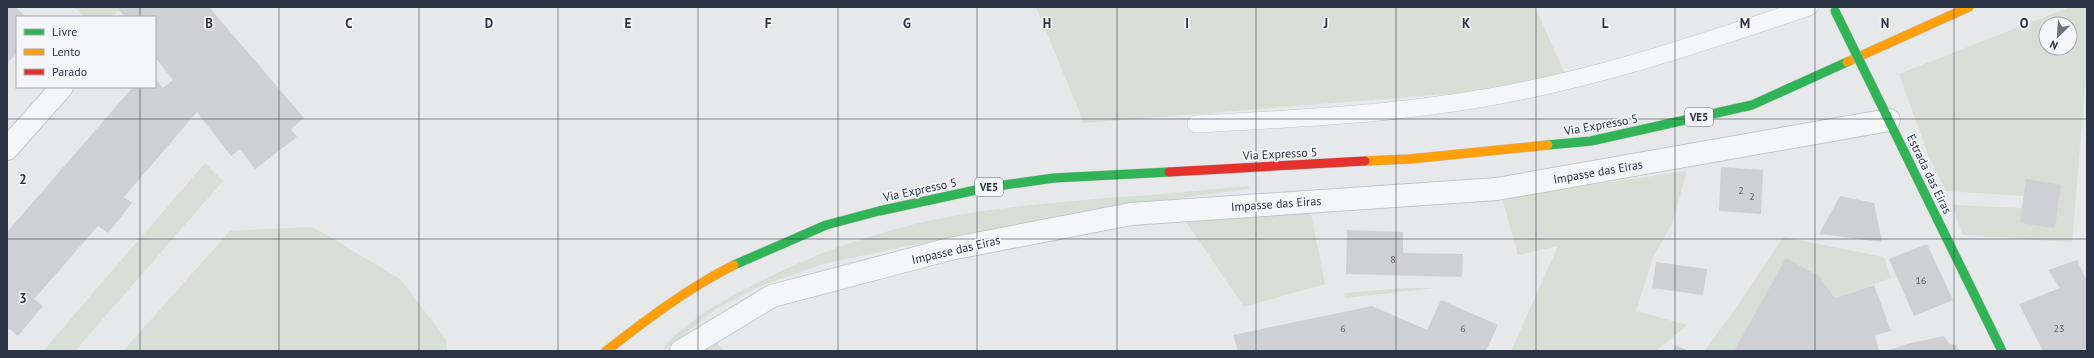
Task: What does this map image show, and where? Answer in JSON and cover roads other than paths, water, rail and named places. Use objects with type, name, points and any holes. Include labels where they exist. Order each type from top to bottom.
[{"type":"main road","name":"Via Expresso 5","points":[[606,351],[646,320],[688,292],[732,266],[779,244],[826,225],[879,211],[990,187],[1054,178],[1410,159],[1591,142],[1752,105],[1969,7]]},
{"type":"main road","name":"Estrada das Eiras","points":[[1834,9],[2002,351]]},
{"type":"street","points":[[7,149],[61,88]]},
{"type":"street","name":"Impasse das Eiras","points":[[681,351],[772,296],[950,250],[1131,214],[1497,189],[1889,120]]},
{"type":"lane","points":[[1196,124],[1344,115],[1472,100],[1585,77],[1660,57],[1808,7]]}]
